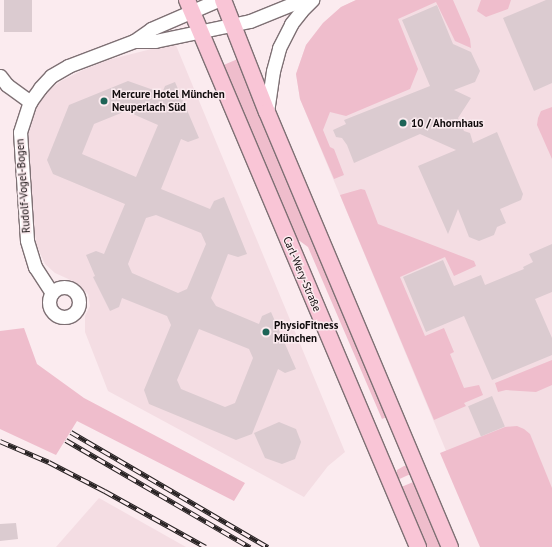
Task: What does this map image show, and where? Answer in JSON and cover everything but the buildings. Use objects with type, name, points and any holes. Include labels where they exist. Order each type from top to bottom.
[{"type":"main road","points":[[223,0],[267,112],[450,547]]},
{"type":"main road","name":"Carl-Wery-Straße","points":[[189,6],[418,547]]},
{"type":"street","name":"Rudolf-Vogel-Bogen","points":[[52,293],[35,267],[26,234],[20,132],[30,102],[40,88],[58,72],[68,66],[134,40],[189,6],[218,0]]},
{"type":"street","name":"Rudolf-Vogel-Bogen","points":[[134,40],[155,41],[233,25],[265,16],[302,0]]},
{"type":"street","points":[[267,112],[273,71],[279,48],[291,24],[312,0]]},
{"type":"street","points":[[0,76],[7,86],[30,102]]},
{"type":"shaded area","points":[[356,0],[552,0],[552,547],[454,470],[300,99],[296,74],[306,45],[323,23],[341,7]]},
{"type":"shaded area","points":[[356,0],[453,0],[470,39],[471,48],[455,41],[436,2],[398,19],[418,69],[410,89],[346,116],[330,112],[323,130],[330,147],[334,149],[344,175],[334,179],[300,99],[296,74],[306,45],[323,23],[341,7]]},
{"type":"shaded area","points":[[481,0],[511,0],[508,9],[486,17],[477,11]]},
{"type":"shaded area","points":[[175,43],[345,452],[328,466],[304,497],[108,391],[85,332],[85,316],[90,306],[88,294],[75,282],[55,273],[45,264],[36,244],[28,157],[29,127],[35,107],[43,95],[61,81],[108,60]]},
{"type":"shaded area","points":[[240,58],[391,415],[382,419],[308,247],[293,236],[219,67]]},
{"type":"shaded area","points":[[552,107],[552,159],[537,125],[541,111]]},
{"type":"shaded area","points":[[361,189],[365,190],[378,224],[474,261],[476,266],[454,276],[445,257],[400,277],[425,336],[444,328],[454,352],[450,354],[464,388],[479,385],[483,395],[464,403],[466,406],[434,420],[340,195]]},
{"type":"shaded area","points":[[24,328],[37,364],[84,398],[245,483],[234,501],[77,421],[56,455],[0,429],[0,331]]},
{"type":"shaded area","points":[[552,360],[552,385],[536,392],[506,390],[498,392],[495,383]]},
{"type":"shaded area","points":[[517,426],[530,434],[552,488],[552,547],[480,547],[440,453],[505,427]]},
{"type":"shaded area","points":[[404,466],[408,466],[415,472],[395,481],[397,470]]},
{"type":"shaded area","points":[[418,480],[446,547],[423,547],[398,489]]},
{"type":"shaded area","points":[[99,498],[186,547],[56,547]]},
{"type":"railway","points":[[71,432],[268,547]]},
{"type":"railway","points":[[66,440],[250,547]]},
{"type":"railway","points":[[0,441],[49,462],[206,547]]},
{"type":"place","name":"Mercure Hotel München Neuperlach Süd","points":[[104,101]]},
{"type":"place","name":"10 / Ahornhaus","points":[[403,123]]},
{"type":"place","name":"PhysioFitness München","points":[[266,332]]}]
